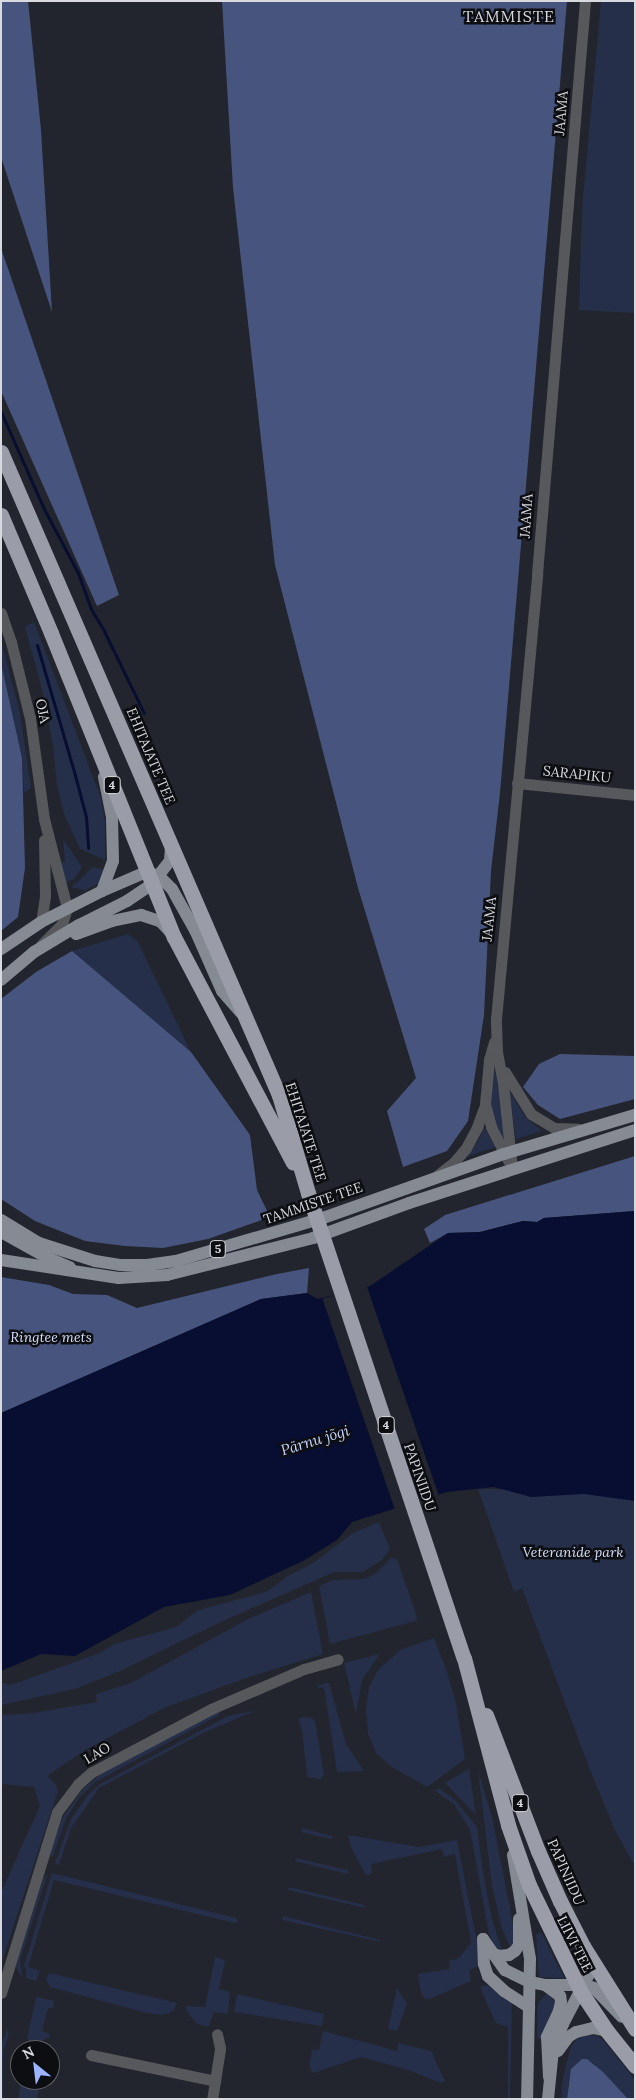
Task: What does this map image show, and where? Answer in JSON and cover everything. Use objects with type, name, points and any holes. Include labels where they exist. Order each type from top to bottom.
[{"type":"highway","name":"EHITAJATE TEE","points":[[1,452],[242,1014],[279,1095],[308,1193]]},
{"type":"highway","name":"EHITAJATE TEE","points":[[1,515],[152,878],[174,937],[265,1107],[308,1193]]},
{"type":"highway","name":"PAPINIIDU","points":[[308,1193],[464,1658],[538,1851],[583,1946]]},
{"type":"highway","name":"PAPINIIDU","points":[[464,1658],[508,1825]]},
{"type":"highway","name":"LIIVI TEE","points":[[508,1825],[529,1886],[581,1987],[607,2031],[635,2066]]},
{"type":"highway","name":"LIIVI TEE","points":[[583,1946],[635,2030]]},
{"type":"main road","points":[[51,633],[52,652],[105,781],[110,805],[113,827],[113,866],[102,891]]},
{"type":"main road","points":[[1,980],[34,952],[79,925],[127,901],[170,860],[171,845]]},
{"type":"main road","points":[[1,949],[41,922],[102,891],[152,878],[172,889],[188,917],[222,990],[242,1014]]},
{"type":"main road","points":[[34,952],[112,921],[141,915],[160,921],[174,937]]},
{"type":"main road","name":"TAMMISTE TEE","points":[[1,1220],[39,1243],[67,1254],[120,1265],[148,1265],[176,1261],[324,1218],[507,1152],[635,1115]]},
{"type":"main road","name":"5","points":[[1,1232],[46,1257],[89,1274],[144,1278],[215,1265],[313,1238],[512,1169],[635,1130]]},
{"type":"main road","points":[[1,1260],[89,1274]]},
{"type":"main road","name":"PAPINIIDU","points":[[508,1825],[527,1930],[530,1982],[527,2099]]},
{"type":"main road","points":[[492,1953],[499,1956],[509,1955],[519,1945],[520,1891]]},
{"type":"main road","points":[[529,2007],[504,1991],[488,1976],[484,1964],[483,1939],[505,1970],[530,1982],[545,1985],[594,1988],[635,2030]]},
{"type":"main road","name":"PAPINIIDU","points":[[548,2099],[553,2050],[589,1966],[583,1946]]},
{"type":"main road","points":[[545,1985],[556,1991],[561,2002],[547,2037],[549,2077]]},
{"type":"main road","points":[[549,2077],[560,2046],[568,2037],[586,2028],[607,2031]]},
{"type":"street","name":"JAAMA","points":[[512,1169],[507,1152],[496,1034],[499,969],[585,1]]},
{"type":"street","name":"OJA","points":[[1,613],[11,642],[30,718],[44,819],[67,908]]},
{"type":"street","name":"SARAPIKU","points":[[517,783],[635,795]]},
{"type":"street","name":"OJA","points":[[41,922],[45,896],[44,819]]},
{"type":"street","points":[[34,952],[62,924],[67,908]]},
{"type":"street","name":"JAAMA","points":[[435,1177],[454,1162],[466,1148],[482,1116],[489,1060],[496,1034]]},
{"type":"street","name":"JAAMA","points":[[499,1062],[516,1094],[531,1114],[554,1128],[585,1129]]},
{"type":"street","name":"JAAMA","points":[[485,1104],[491,1127],[507,1152]]},
{"type":"street","name":"LAO","points":[[1,1993],[57,1812],[78,1784],[92,1772],[211,1709],[304,1669],[338,1659]]},
{"type":"street","points":[[212,2099],[220,2048],[217,2034]]},
{"type":"street","points":[[92,2055],[215,2081]]},
{"type":"green space","points":[[1,1],[28,1],[41,130],[52,312],[1,157]]},
{"type":"green space","points":[[222,1],[567,1],[500,793],[491,871],[484,1015],[468,1121],[447,1151],[403,1167],[387,1111],[416,1078],[358,888],[275,565],[233,188]]},
{"type":"green space","points":[[601,1],[635,1],[635,313],[579,310],[582,209]]},
{"type":"green space","points":[[1,248],[119,595],[97,606],[1,391]]},
{"type":"green space","points":[[34,622],[101,798],[105,822],[105,860],[80,849],[64,814],[57,786],[53,745],[43,693],[25,627]]},
{"type":"green space","points":[[1,641],[20,713],[31,788],[24,793],[22,758],[1,663]]},
{"type":"green space","points":[[1,663],[22,758],[25,868],[18,917],[1,931]]},
{"type":"green space","points":[[63,839],[82,867],[75,878],[66,883],[60,863],[65,861]]},
{"type":"green space","points":[[92,867],[107,870],[100,883],[85,890],[71,887],[81,879]]},
{"type":"green space","points":[[128,934],[138,942],[191,1052],[72,951]]},
{"type":"green space","points":[[72,951],[191,1052],[250,1135],[257,1190],[270,1217],[208,1239],[163,1248],[125,1246],[85,1241],[35,1221],[1,1199],[1,999],[36,972]]},
{"type":"green space","points":[[560,1054],[635,1056],[635,1099],[560,1119],[538,1105],[523,1087],[539,1064]]},
{"type":"green space","points":[[493,1071],[497,1075],[506,1141],[500,1138],[491,1109],[490,1094]]},
{"type":"green space","points":[[509,1090],[525,1117],[542,1131],[516,1139]]},
{"type":"green space","points":[[484,1127],[495,1147],[468,1156],[480,1138]]},
{"type":"green space","points":[[635,1156],[635,1211],[544,1218],[537,1222],[523,1221],[480,1232],[448,1233],[430,1243],[424,1229],[445,1215]]},
{"type":"green space","name":"Ringtee mets","points":[[309,1268],[307,1293],[261,1299],[1,1413],[1,1277],[49,1285],[73,1294],[107,1295],[137,1308]]},
{"type":"green space","name":"Veteranide park","points":[[478,1489],[635,1491],[635,1866],[615,1830],[590,1770],[522,1588],[514,1592]]},
{"type":"green space","points":[[379,1522],[390,1549],[382,1560],[363,1572],[334,1572],[225,1620],[122,1670],[75,1689],[1,1705],[1,1683],[11,1685],[100,1653],[114,1644],[176,1627],[198,1610],[266,1592],[288,1576],[313,1563],[353,1533]]},
{"type":"green space","points":[[391,1558],[397,1559],[417,1617],[415,1621],[330,1644],[319,1586],[333,1580],[364,1579],[375,1574]]},
{"type":"green space","points":[[311,1592],[323,1654],[252,1676],[166,1707],[87,1749],[47,1776],[56,1785],[58,1791],[1,1964],[2,1890],[40,1806],[34,1787],[1,1784],[1,1715],[33,1713],[97,1702],[96,1694],[131,1683],[248,1619]]},
{"type":"green space","points":[[434,1638],[456,1703],[465,1759],[427,1787],[392,1767],[376,1753],[368,1733],[366,1709],[369,1687],[378,1670],[400,1650]]},
{"type":"green space","points":[[380,1654],[362,1680],[356,1714],[344,1663]]},
{"type":"green space","points":[[329,1683],[346,1744],[364,1771],[337,1772],[325,1693],[323,1687],[318,1688],[317,1686]]},
{"type":"green space","points":[[257,1710],[203,1733],[99,1788],[71,1828],[59,1865],[55,1863],[71,1819],[88,1795],[100,1784],[228,1716]]},
{"type":"green space","points":[[219,1711],[219,1715],[95,1782],[79,1798],[66,1819],[52,1858],[50,1854],[62,1818],[84,1788],[101,1774]]},
{"type":"green space","points":[[303,1717],[312,1718],[315,1721],[324,1775],[320,1779],[307,1777],[302,1730],[298,1719]]},
{"type":"green space","points":[[469,1769],[476,1815],[445,1783]]},
{"type":"green space","points":[[478,1770],[492,1817],[510,1908],[514,1943],[510,1947],[502,1929],[492,1886]]},
{"type":"green space","points":[[439,1788],[454,1799],[477,1827],[492,1919],[502,1950],[494,1946],[489,1934],[470,1830],[454,1804],[435,1791]]},
{"type":"green space","points":[[302,1828],[333,1837],[331,1839],[301,1832]]},
{"type":"green space","points":[[348,1835],[419,1847],[457,1840],[482,1968],[478,1966],[469,1970],[471,1981],[429,1999],[424,1998],[421,1993],[418,1974],[450,1969],[449,1961],[459,1958],[471,1943],[455,1854],[444,1857],[442,1849],[371,1864],[372,1873],[368,1875],[365,1874],[351,1847]]},
{"type":"green space","points":[[296,1858],[349,1872],[347,1874],[295,1861]]},
{"type":"green space","points":[[52,1873],[236,1918],[238,1921],[235,1923],[54,1880],[28,1967],[40,1971],[36,1981],[26,1978],[24,1966]]},
{"type":"green space","points":[[47,1875],[20,1961],[22,1977],[16,1967],[17,1961],[43,1879]]},
{"type":"green space","points":[[289,1887],[364,1905],[365,1908],[288,1890]]},
{"type":"green space","points":[[283,1916],[380,1940],[381,1942],[282,1920]]},
{"type":"green space","points":[[542,1934],[564,1978],[539,1977],[536,1935]]},
{"type":"green space","points":[[215,1957],[225,1960],[219,1989],[230,1992],[228,2014],[214,2012],[209,2026],[204,2026],[196,2023],[186,2010],[186,2006],[205,2007]]},
{"type":"green space","points":[[49,1973],[177,2003],[174,2010],[169,2013],[162,2015],[147,2013],[50,1987],[46,1979]]},
{"type":"green space","points":[[488,1985],[512,2001],[510,2099],[508,2099],[508,2027],[496,2023],[480,1987]]},
{"type":"green space","points":[[397,1988],[407,2004],[397,2031],[388,2029]]},
{"type":"green space","points":[[237,1994],[324,2014],[322,2026],[234,2012]]},
{"type":"green space","points":[[546,1994],[550,1994],[555,2004],[540,2039],[537,2037],[538,2003]]},
{"type":"green space","points":[[36,1997],[54,2001],[53,2008],[48,2008],[42,2031],[50,2034],[49,2037],[44,2040],[27,2039]]},
{"type":"green space","points":[[7,2030],[9,2033],[3,2051],[3,2099],[1,2099],[1,2046]]},
{"type":"green space","points":[[323,2031],[397,2051],[398,2043],[431,2051],[445,2081],[441,2083],[408,2070],[361,2057],[313,2073],[309,2067],[312,2050],[319,2050]]},
{"type":"green space","points":[[588,2035],[597,2036],[604,2041],[635,2080],[635,2099],[628,2099],[593,2064],[582,2059],[569,2079],[567,2099],[561,2099],[563,2077],[571,2046],[578,2038]]},
{"type":"green space","points":[[582,2059],[587,2059],[603,2072],[628,2099],[567,2099],[571,2069]]},
{"type":"green space","points":[[19,2090],[39,2090],[37,2099],[18,2099]]},
{"type":"water","name":"Pärnu jõgi","points":[[635,1211],[635,1501],[584,1494],[531,1497],[494,1487],[447,1492],[352,1522],[337,1540],[305,1560],[230,1595],[164,1607],[75,1656],[41,1654],[1,1671],[1,1413],[261,1299],[307,1293],[318,1299],[370,1286],[448,1233],[480,1232],[523,1221],[537,1222],[544,1218]]},
{"type":"pier","points":[[366,1284],[440,1498],[396,1513],[323,1299]]},
{"type":"waterway","points":[[1,412],[44,509],[78,573],[91,609],[104,631],[144,713]]},
{"type":"waterway","points":[[37,645],[86,817],[88,848]]},
{"type":"district","name":"TAMMISTE","points":[[509,16]]}]
